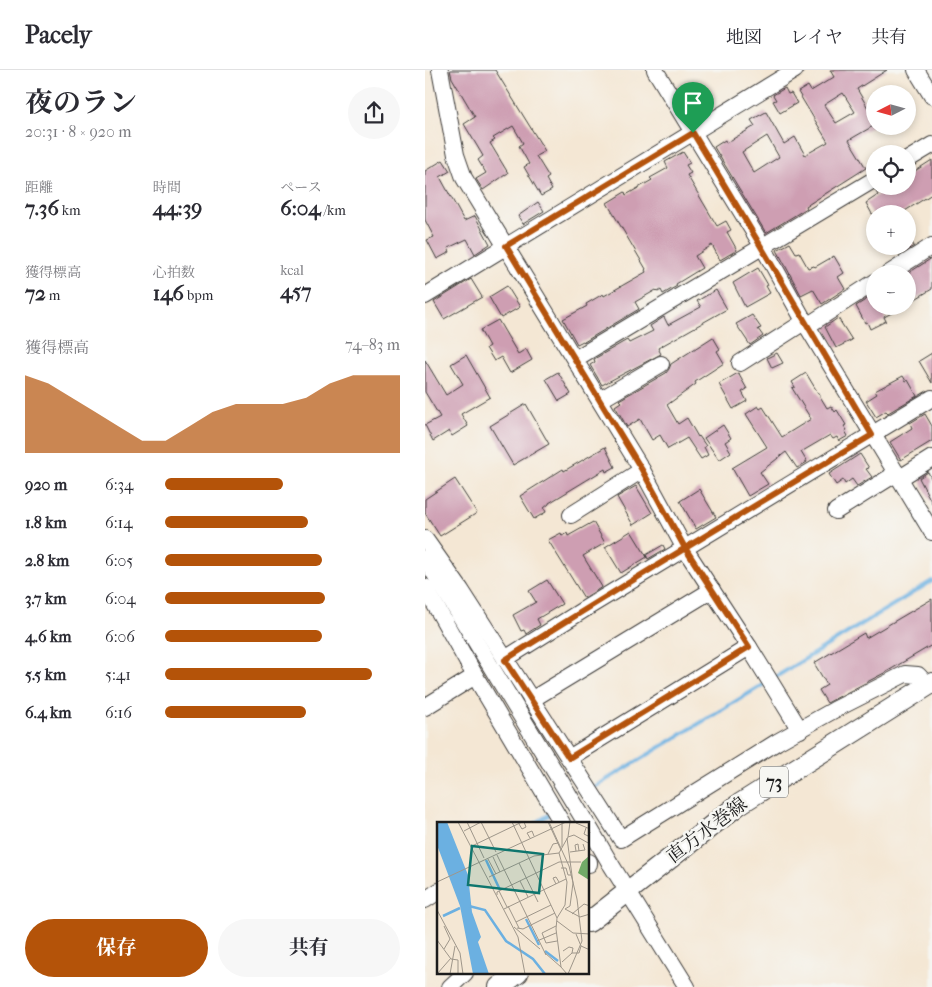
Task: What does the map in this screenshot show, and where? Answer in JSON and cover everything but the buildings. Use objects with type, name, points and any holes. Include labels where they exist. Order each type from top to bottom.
[{"type":"main road","name":"直方水巻線","points":[[590,921],[632,898],[738,805],[930,684]]},
{"type":"main road","points":[[499,987],[517,974]]},
{"type":"street","points":[[440,70],[456,155],[464,178],[642,470],[688,553],[800,730]]},
{"type":"street","points":[[655,70],[763,247],[805,324],[932,532]]},
{"type":"street","points":[[425,296],[795,70]]},
{"type":"street","points":[[916,70],[932,96]]},
{"type":"street","points":[[916,155],[932,145]]},
{"type":"street","points":[[575,359],[866,184]]},
{"type":"street","points":[[902,265],[932,246]]},
{"type":"street","points":[[740,363],[866,287]]},
{"type":"street","points":[[600,400],[661,364]]},
{"type":"street","points":[[508,664],[874,438],[932,398]]},
{"type":"street","points":[[836,510],[932,458]]},
{"type":"street","points":[[571,515],[642,470]]},
{"type":"street","points":[[425,539],[461,590],[621,839],[777,742],[834,710],[905,674],[917,675],[930,684]]},
{"type":"street","points":[[425,558],[585,822]]},
{"type":"street","points":[[425,587],[556,818]]},
{"type":"street","points":[[531,700],[712,590]]},
{"type":"street","points":[[569,758],[749,647]]},
{"type":"street","points":[[425,707],[478,681]]},
{"type":"street","points":[[590,829],[687,987]]},
{"type":"street","points":[[425,900],[437,892]]},
{"type":"street","points":[[450,987],[464,974]]},
{"type":"waterway","points":[[774,678],[932,581]]},
{"type":"waterway","points":[[593,788],[766,683]]},
{"type":"waterway","points":[[538,822],[552,813]]},
{"type":"route","points":[[693,133],[506,246],[642,470],[685,548],[749,647],[569,758],[505,660],[588,607],[685,548],[872,435],[804,322],[763,247],[693,133]]}]
